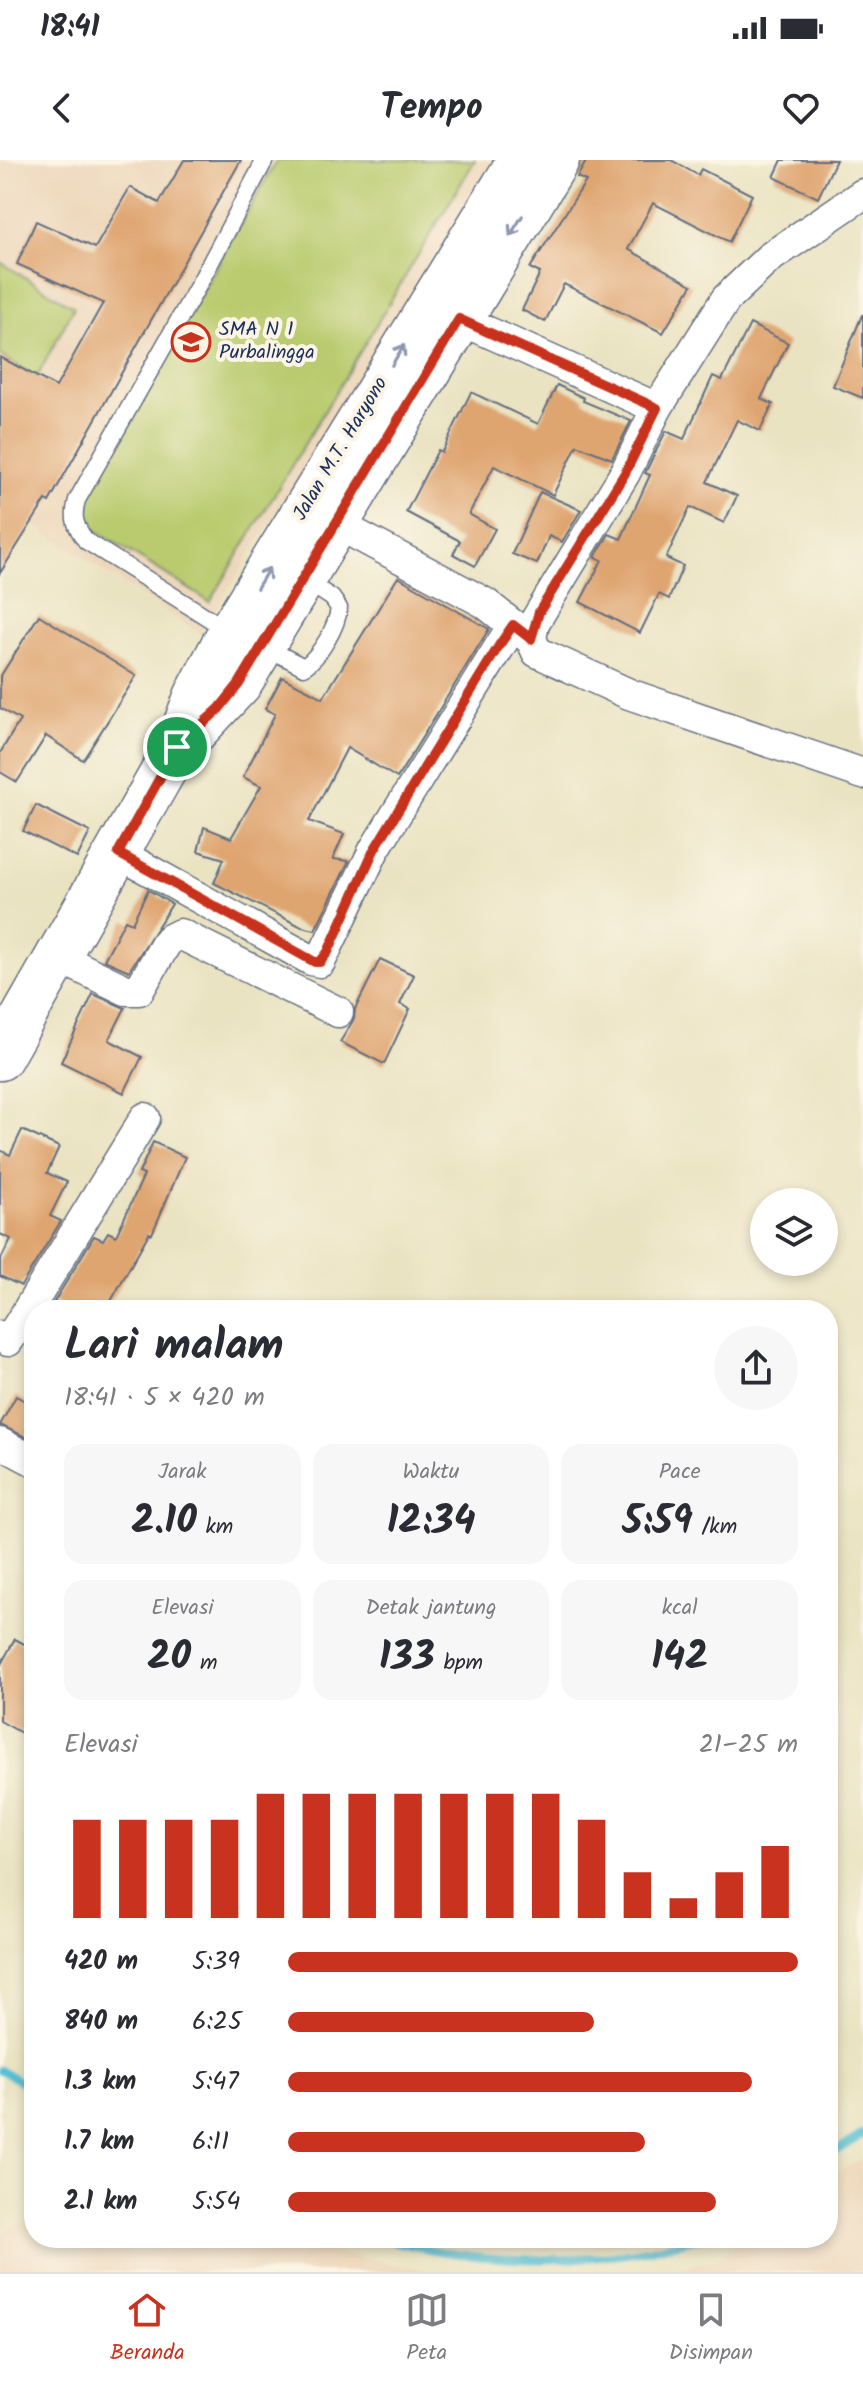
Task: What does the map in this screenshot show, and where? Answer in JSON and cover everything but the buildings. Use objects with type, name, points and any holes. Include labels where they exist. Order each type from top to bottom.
[{"type":"main road","name":"Jalan M.T. Haryono","points":[[0,1058],[177,747],[219,709],[239,684],[246,639],[520,160]]},
{"type":"main road","name":"Jalan M.T. Haryono","points":[[246,639],[301,578],[557,160]]},
{"type":"street","points":[[118,853],[320,962],[374,850],[522,632],[539,612],[625,473],[657,408],[726,299],[780,249],[863,194]]},
{"type":"street","points":[[459,319],[657,408]]},
{"type":"street","points":[[335,523],[485,603],[522,632],[537,652],[549,659],[629,694],[863,774]]},
{"type":"street","points":[[58,957],[133,991],[143,987],[168,940],[180,934],[338,1012]]},
{"type":"street","points":[[31,1300],[145,1118]]},
{"type":"street","points":[[3,1345],[24,1311]]},
{"type":"street","points":[[0,1443],[24,1456]]},
{"type":"lane","points":[[246,639],[86,541],[73,515],[77,500],[265,160]]},
{"type":"shaded area","name":"SMA N 1 Purbalingga","points":[[0,160],[495,160],[201,634],[32,524],[0,573]]},
{"type":"shaded area","points":[[863,2158],[863,2272],[660,2272],[715,2260],[731,2248],[838,2248],[838,2172]]},
{"type":"shaded area","points":[[24,2221],[24,2248],[330,2248],[340,2254],[433,2272],[0,2272],[0,2234]]},
{"type":"green space","points":[[277,160],[475,160],[210,602],[89,526],[86,496]]},
{"type":"green space","points":[[0,262],[74,307],[37,377],[0,355]]},
{"type":"waterway","points":[[0,2070],[24,2083]]},
{"type":"waterway","points":[[838,2150],[863,2134]]},
{"type":"waterway","points":[[425,2248],[498,2258],[538,2259],[578,2258],[652,2248]]},
{"type":"place","name":"SMA N 1 Purbalingga","points":[[191,342]]},
{"type":"route","points":[[459,319],[657,408],[625,473],[539,612],[531,639],[513,625],[500,644],[374,850],[328,952],[320,962],[118,853],[177,747],[219,709],[239,684],[459,319]]}]
